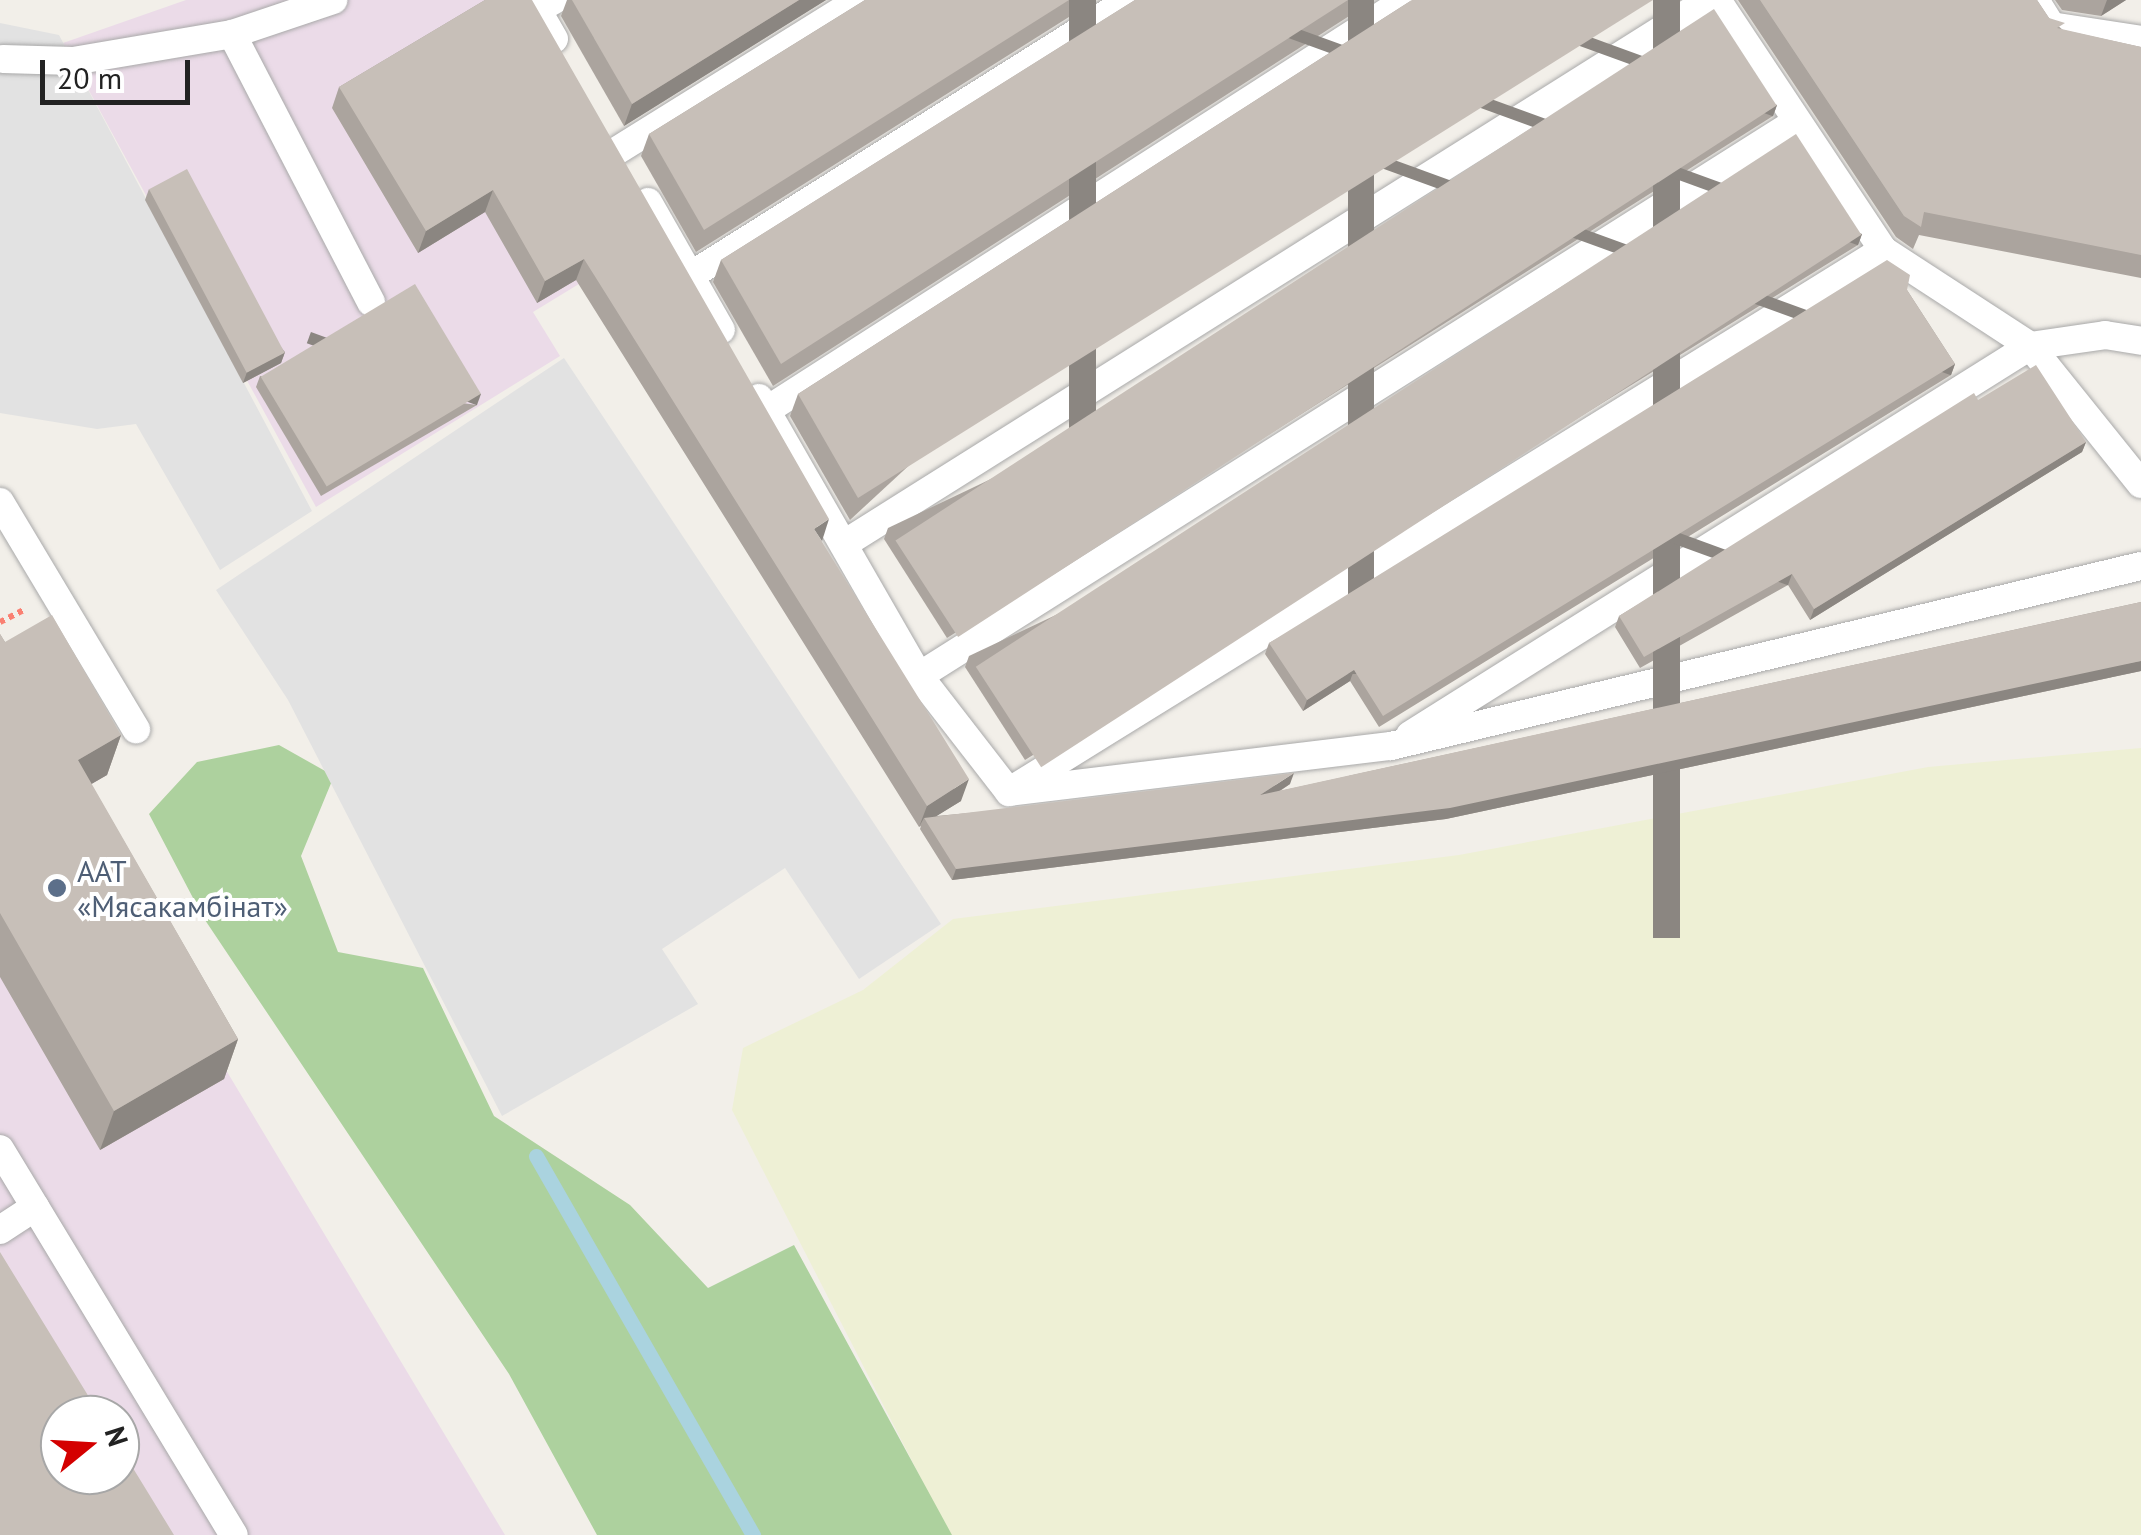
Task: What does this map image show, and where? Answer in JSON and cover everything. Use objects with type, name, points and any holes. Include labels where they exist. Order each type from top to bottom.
[{"type":"lane","points":[[3,59],[72,61],[232,34],[333,0]]},
{"type":"lane","points":[[554,0],[537,10],[573,72]]},
{"type":"lane","points":[[618,150],[859,0]]},
{"type":"lane","points":[[690,276],[1129,0]]},
{"type":"lane","points":[[767,410],[1406,0]]},
{"type":"lane","points":[[844,544],[1708,0]]},
{"type":"lane","points":[[1717,0],[1793,124],[1883,250],[2030,346],[2141,484]]},
{"type":"lane","points":[[2035,0],[2051,26],[2141,40]]},
{"type":"lane","points":[[232,34],[371,302]]},
{"type":"lane","points":[[600,119],[920,676],[1009,792]]},
{"type":"lane","points":[[920,676],[1793,124]]},
{"type":"lane","points":[[1009,792],[1883,250]]},
{"type":"lane","points":[[1391,746],[2030,346],[2106,335],[2141,340]]},
{"type":"lane","points":[[0,502],[136,729]]},
{"type":"lane","points":[[1009,792],[1391,746],[2141,566]]},
{"type":"lane","points":[[0,1149],[234,1535]]},
{"type":"lane","points":[[0,1230],[36,1207]]},
{"type":"shaded area","points":[[186,0],[505,0],[638,248],[533,312],[560,356],[316,507],[63,43]]},
{"type":"shaded area","points":[[0,23],[59,35],[312,511],[220,570],[136,424],[97,429],[0,413]]},
{"type":"shaded area","points":[[564,358],[941,924],[859,979],[785,868],[662,949],[698,1004],[502,1116],[288,700],[216,590]]},
{"type":"shaded area","points":[[37,654],[107,775],[64,800],[505,1535],[0,1535],[0,676]]},
{"type":"green space","points":[[279,745],[334,776],[301,856],[338,952],[423,968],[494,1116],[630,1205],[708,1288],[794,1245],[952,1535],[597,1535],[509,1374],[203,917],[149,814],[197,762]]},
{"type":"green space","points":[[2141,748],[2141,1535],[950,1535],[732,1110],[743,1048],[863,990],[953,919],[1459,855],[1928,767]]},
{"type":"building","points":[[485,0],[532,0],[829,519],[814,529],[969,779],[927,806],[584,259],[545,281],[493,190],[426,231],[339,87]]},
{"type":"building","points":[[572,0],[799,0],[632,104]]},
{"type":"building","points":[[865,0],[1069,0],[704,230],[649,134]]},
{"type":"building","points":[[1135,0],[1348,0],[781,364],[721,260]]},
{"type":"building","points":[[1412,0],[1653,0],[858,498],[798,394]]},
{"type":"building","points":[[1760,0],[2037,0],[2049,18],[2065,23],[2057,28],[2141,47],[2141,255],[1924,212],[1921,227],[1904,216]]},
{"type":"building","points":[[1714,9],[1777,105],[958,637],[895,541]]},
{"type":"building","points":[[1796,134],[1861,235],[1041,767],[976,667]]},
{"type":"building","points":[[187,169],[285,353],[247,373],[149,189]]},
{"type":"building","points":[[1887,260],[1910,275],[1907,290],[1955,364],[1383,716],[1354,670],[1307,700],[1269,643]]},
{"type":"building","points":[[415,284],[481,394],[327,486],[261,377]]},
{"type":"building","points":[[2036,365],[2086,442],[1814,609],[1792,574],[1644,657],[1619,616],[1974,393],[1978,400]]},
{"type":"building","points":[[2141,602],[2141,661],[1450,808],[956,869],[924,818],[1294,773],[1260,795]]},
{"type":"building","name":"ААТ «Мясакамбінат»","points":[[52,615],[121,735],[78,760],[238,1039],[114,1111],[0,913],[0,634],[5,642]]},
{"type":"building","points":[[0,1252],[88,1395],[40,1395],[40,1495],[140,1495],[140,1480],[174,1535],[0,1535]]},
{"type":"waterway","points":[[536,1156],[753,1535]]},
{"type":"place","name":"ААТ «Мясакамбінат»","points":[[57,888]]}]
